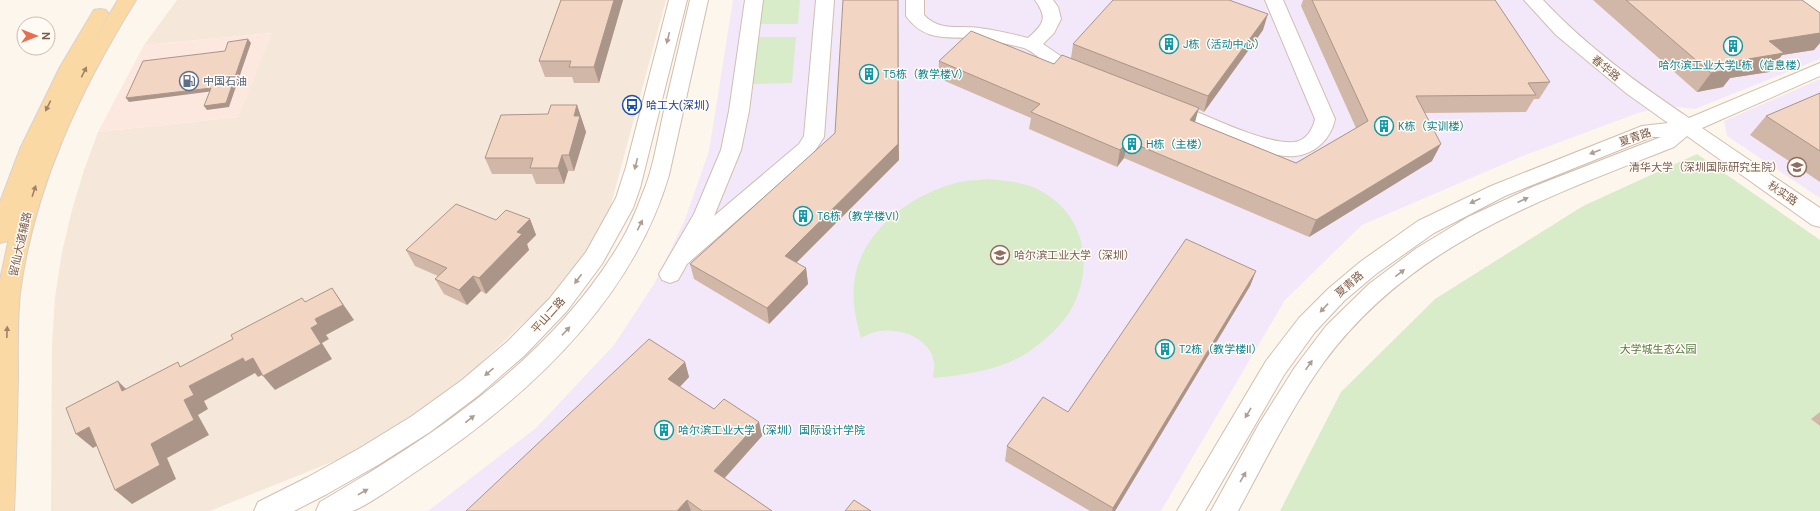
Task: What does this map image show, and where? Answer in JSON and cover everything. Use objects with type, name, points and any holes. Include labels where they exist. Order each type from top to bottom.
[{"type":"main road","name":"留仙大道辅路","points":[[0,235],[21,169],[41,121],[83,40],[110,0]]},
{"type":"main road","name":"留仙大道辅路","points":[[1,511],[9,294],[16,253],[26,214],[43,164],[64,114],[101,41],[127,0]]},
{"type":"street","name":"平山二路","points":[[267,511],[339,473],[407,432],[469,389],[522,344],[565,297],[598,253],[622,207],[635,170],[678,0]]},
{"type":"street","points":[[329,511],[369,488],[435,446],[494,401],[535,363],[568,329],[603,288],[635,236],[653,194],[662,162],[699,0]]},
{"type":"street","points":[[754,0],[739,111],[731,150],[704,215],[675,266],[806,149],[814,137],[825,0]]},
{"type":"street","points":[[915,0],[914,16],[924,26],[942,32],[978,33],[1032,44],[1056,61],[1101,80]]},
{"type":"street","points":[[1032,44],[1045,32],[1052,19],[1051,9],[1044,0]]},
{"type":"street","points":[[1152,100],[1261,143],[1277,147],[1295,148],[1309,144],[1325,127],[1325,119],[1274,0]]},
{"type":"street","name":"春华路","points":[[1533,0],[1562,31],[1592,57],[1686,127]]},
{"type":"street","points":[[1686,127],[1820,69]]},
{"type":"street","name":"秋实路","points":[[1686,127],[1820,219]]},
{"type":"street","name":"夏青路","points":[[1190,511],[1279,362],[1308,325],[1331,300],[1368,268],[1426,227],[1498,190],[1649,131],[1686,127]]},
{"type":"street","name":"夏青路","points":[[1224,511],[1295,386],[1317,354],[1363,303],[1386,283],[1412,263],[1472,224],[1536,194],[1668,142],[1686,127]]},
{"type":"shaded area","points":[[177,0],[666,0],[598,253],[407,432],[210,511],[51,511],[52,344],[55,297],[62,252],[72,210],[84,170],[98,132],[238,117],[271,33],[144,45]]},
{"type":"shaded area","name":"哈尔滨工业大学（深圳）","points":[[733,0],[1773,0],[1820,29],[1820,59],[1695,109],[1668,106],[1638,113],[1520,157],[1362,225],[1285,300],[1161,511],[428,511],[536,428],[614,345],[654,284],[684,222],[709,151]]},
{"type":"shaded area","name":"中国石油","points":[[272,33],[238,117],[98,132],[144,45]]},
{"type":"shaded area","name":"清华大学（深圳国际研究生院）","points":[[1820,79],[1820,198],[1727,136],[1724,121]]},
{"type":"green space","points":[[761,0],[800,0],[798,24],[758,24]]},
{"type":"green space","points":[[756,37],[796,37],[792,83],[749,84]]},
{"type":"green space","name":"大学城生态公园","points":[[1697,154],[1820,240],[1820,511],[1280,511],[1341,392],[1435,299],[1583,206]]},
{"type":"green space","points":[[990,179],[1014,182],[1037,189],[1053,199],[1065,210],[1074,224],[1080,239],[1083,255],[1083,272],[1080,289],[1073,306],[1061,324],[1034,348],[1023,355],[1011,362],[986,370],[933,378],[934,364],[931,354],[921,341],[913,336],[888,330],[874,332],[861,338],[854,305],[854,284],[858,264],[867,246],[878,230],[910,203],[928,193],[946,186],[965,181]]},
{"type":"building","points":[[561,0],[614,0],[594,67],[569,67],[571,61],[539,61]]},
{"type":"building","points":[[843,0],[898,0],[898,144],[785,256],[806,268],[767,308],[690,264],[835,133]]},
{"type":"building","name":"J栋（活动中心）","points":[[1113,0],[1229,0],[1268,14],[1208,96],[1073,44]]},
{"type":"building","points":[[1312,0],[1495,0],[1550,82],[1528,83],[1536,95],[1416,96],[1441,144],[1316,220],[1128,141],[1120,150],[1031,112],[1040,104],[939,61],[971,31],[1054,64],[1062,55],[1199,108],[1190,120],[1296,163],[1368,121]]},
{"type":"building","name":"哈尔滨工业大学L栋（信息楼）","points":[[1626,0],[1802,0],[1820,13],[1820,33],[1769,41],[1784,53],[1730,62],[1738,68],[1711,73]]},
{"type":"building","points":[[248,39],[226,103],[204,106],[211,88],[126,98],[143,61],[225,51],[228,42]]},
{"type":"building","points":[[1820,93],[1820,151],[1766,116]]},
{"type":"building","points":[[551,105],[577,105],[574,116],[580,116],[569,155],[562,155],[558,168],[530,168],[533,158],[485,158],[501,115],[548,114]]},
{"type":"building","points":[[456,204],[496,220],[506,210],[530,219],[517,232],[522,234],[479,278],[473,276],[459,290],[435,279],[447,268],[406,250]]},
{"type":"building","name":"T2栋（教学楼II）","points":[[1186,239],[1256,271],[1113,508],[1007,446],[1043,397],[1068,412]]},
{"type":"building","points":[[332,288],[343,305],[315,319],[318,324],[311,328],[321,344],[263,376],[253,358],[245,362],[243,358],[189,386],[194,395],[184,400],[194,420],[151,444],[160,465],[115,490],[89,427],[76,434],[66,408],[118,381],[122,391],[178,362],[180,367],[233,339],[231,335],[302,298],[305,302]]},
{"type":"building","name":"哈尔滨工业大学（深圳）国际设计学院","points":[[649,339],[685,362],[668,379],[714,409],[724,399],[759,422],[714,471],[772,511],[702,511],[687,500],[677,511],[466,511]]},
{"type":"building","points":[[854,500],[871,511],[845,511]]},
{"type":"place","name":"J栋（活动中心）","points":[[1169,44]]},
{"type":"place","name":"哈尔滨工业大学L栋（信息楼）","points":[[1733,46]]},
{"type":"place","name":"T5栋（教学楼V）","points":[[869,74]]},
{"type":"place","name":"中国石油","points":[[189,81]]},
{"type":"place","name":"哈工大(深圳)","points":[[632,105]]},
{"type":"place","name":"K栋（实训楼）","points":[[1384,126]]},
{"type":"place","name":"H栋（主楼）","points":[[1132,144]]},
{"type":"place","name":"清华大学（深圳国际研究生院）","points":[[1797,167]]},
{"type":"place","name":"T6栋（教学楼VI）","points":[[803,216]]},
{"type":"place","name":"哈尔滨工业大学（深圳）","points":[[1000,255]]},
{"type":"place","name":"T2栋（教学楼II）","points":[[1165,349]]},
{"type":"place","name":"哈尔滨工业大学（深圳）国际设计学院","points":[[664,430]]}]
